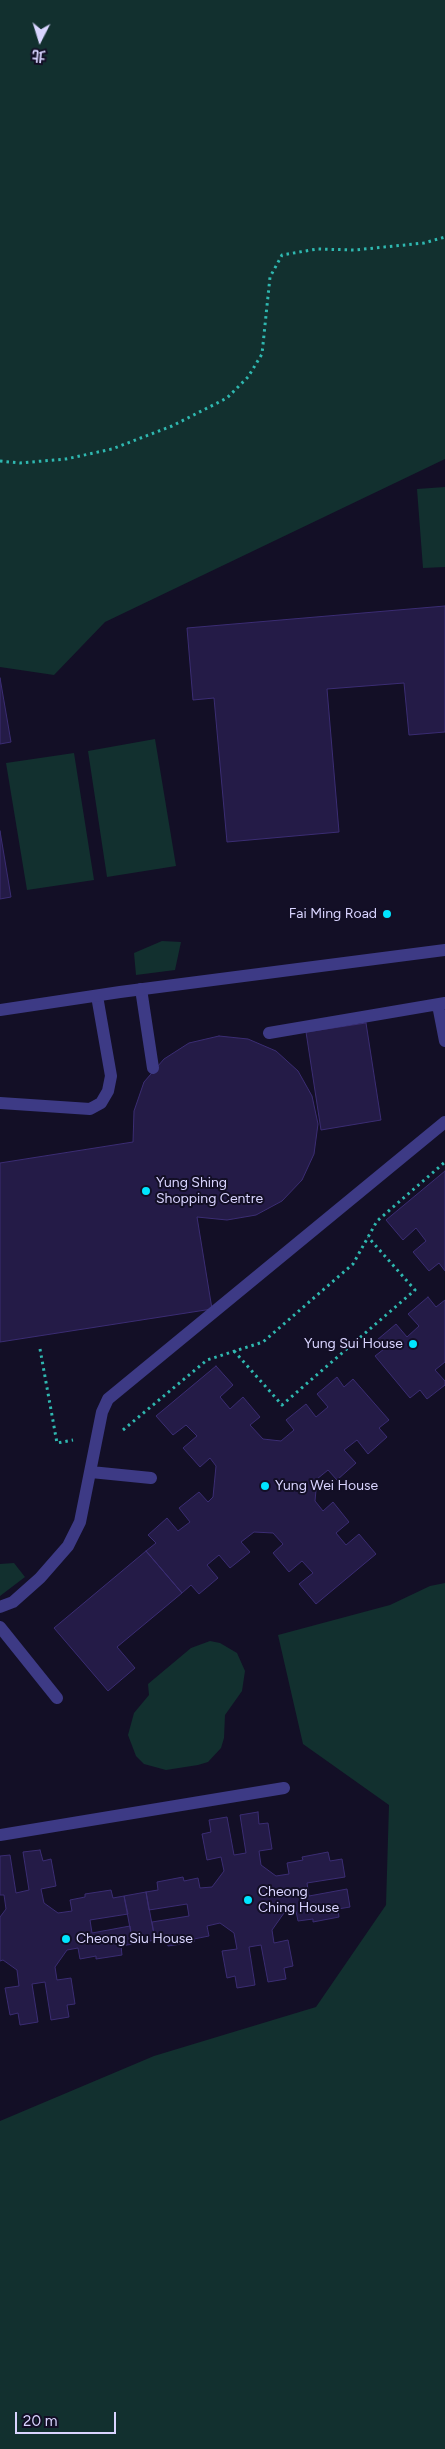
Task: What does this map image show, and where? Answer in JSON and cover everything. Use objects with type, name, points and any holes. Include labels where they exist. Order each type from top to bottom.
[{"type":"street","points":[[0,1010],[141,989],[445,950]]},
{"type":"street","points":[[141,989],[153,1068]]},
{"type":"street","points":[[0,1103],[90,1109],[101,1103],[108,1092],[111,1076],[97,996]]},
{"type":"street","points":[[269,1033],[442,1004],[445,1041]]},
{"type":"street","points":[[0,1607],[13,1602],[40,1578],[68,1546],[80,1522],[102,1412],[108,1399],[445,1122]]},
{"type":"street","points":[[91,1472],[151,1478]]},
{"type":"street","points":[[0,1628],[57,1698]]},
{"type":"street","points":[[0,1835],[284,1788]]},
{"type":"path","points":[[0,461],[20,463],[66,459],[112,449],[172,426],[227,398],[248,377],[262,354],[270,277],[282,255],[317,249],[355,250],[424,243],[445,236]]},
{"type":"path","points":[[234,1351],[282,1405],[415,1290],[368,1237]]},
{"type":"green space","points":[[0,0],[445,0],[445,459],[105,622],[54,675],[0,667]]},
{"type":"green space","points":[[445,487],[445,567],[423,568],[417,489]]},
{"type":"green space","points":[[155,739],[176,866],[107,877],[88,751]]},
{"type":"green space","points":[[74,753],[94,880],[27,890],[6,763]]},
{"type":"green space","points":[[162,941],[181,942],[175,970],[136,975],[134,953]]},
{"type":"green space","points":[[14,1563],[25,1577],[0,1596],[0,1564]]},
{"type":"green space","points":[[445,1583],[445,2449],[0,2449],[0,2121],[154,2056],[316,2007],[386,1905],[389,1805],[303,1744],[278,1635],[390,1605],[430,1586]]},
{"type":"green space","points":[[210,1641],[220,1643],[237,1653],[245,1671],[242,1691],[225,1715],[224,1738],[221,1748],[208,1762],[198,1765],[166,1770],[144,1764],[136,1756],[128,1735],[134,1713],[149,1695],[148,1684],[191,1648]]},
{"type":"building","points":[[445,606],[445,732],[409,735],[404,683],[327,689],[339,832],[227,842],[214,698],[193,700],[187,628]]},
{"type":"building","points":[[0,678],[11,742],[0,744]]},
{"type":"building","points":[[0,831],[11,897],[0,899]]},
{"type":"building","points":[[366,1023],[381,1120],[321,1130],[306,1032]]},
{"type":"building","name":"Yung Shing Shopping Centre","points":[[219,1036],[248,1039],[276,1051],[298,1071],[312,1096],[318,1124],[314,1154],[302,1180],[282,1201],[256,1215],[227,1220],[197,1217],[212,1309],[0,1342],[0,1163],[133,1142],[134,1111],[144,1082],[164,1059],[189,1043]]},
{"type":"building","points":[[445,1171],[445,1271],[439,1263],[429,1271],[413,1252],[426,1241],[416,1228],[403,1240],[386,1220]]},
{"type":"building","name":"Yung Sui House","points":[[428,1297],[436,1307],[445,1300],[445,1362],[435,1370],[445,1381],[445,1385],[427,1399],[420,1390],[410,1398],[375,1356],[384,1349],[377,1340],[396,1324],[407,1337],[419,1326],[408,1314]]},
{"type":"building","name":"Yung Wei House","points":[[216,1366],[233,1385],[220,1397],[230,1409],[243,1397],[260,1417],[250,1425],[263,1439],[281,1441],[294,1430],[286,1420],[306,1404],[316,1417],[328,1407],[317,1394],[337,1377],[344,1387],[353,1379],[389,1420],[379,1428],[387,1437],[368,1454],[357,1440],[344,1450],[356,1463],[337,1480],[328,1470],[317,1479],[315,1501],[323,1511],[333,1502],[349,1522],[336,1533],[346,1545],[359,1534],[376,1554],[316,1604],[299,1584],[313,1573],[302,1561],[289,1572],[273,1553],[283,1544],[273,1533],[254,1532],[241,1542],[250,1552],[230,1568],[219,1555],[207,1565],[218,1578],[199,1594],[191,1585],[182,1593],[146,1551],[156,1543],[148,1535],[167,1518],[178,1531],[190,1522],[179,1508],[199,1492],[208,1502],[213,1497],[216,1466],[210,1458],[200,1467],[183,1448],[197,1436],[186,1425],[173,1435],[156,1416]]},
{"type":"building","points":[[146,1551],[182,1593],[117,1647],[135,1668],[108,1691],[54,1628]]},
{"type":"building","name":"Cheong Ching House","points":[[258,1812],[259,1824],[268,1823],[272,1849],[259,1851],[261,1865],[276,1876],[289,1874],[287,1863],[303,1860],[302,1857],[328,1852],[330,1861],[342,1859],[345,1877],[307,1883],[309,1896],[347,1889],[350,1907],[338,1909],[339,1917],[313,1922],[313,1919],[298,1921],[296,1911],[284,1913],[272,1930],[274,1943],[288,1940],[293,1966],[284,1968],[286,1979],[268,1982],[261,1945],[249,1947],[255,1985],[237,1988],[235,1976],[227,1978],[222,1951],[237,1949],[234,1933],[220,1923],[207,1926],[209,1936],[194,1939],[194,1942],[168,1946],[166,1938],[155,1940],[152,1922],[189,1916],[187,1904],[149,1910],[146,1892],[158,1890],[157,1882],[183,1877],[184,1881],[198,1878],[200,1888],[212,1887],[224,1871],[221,1857],[207,1860],[202,1834],[211,1832],[209,1820],[227,1817],[234,1855],[246,1853],[240,1815]]},
{"type":"building","name":"Cheong Siu House","points":[[40,1850],[43,1861],[51,1859],[56,1886],[41,1889],[44,1903],[58,1913],[72,1911],[70,1900],[85,1897],[85,1894],[111,1890],[113,1898],[124,1896],[128,1914],[90,1920],[92,1933],[130,1926],[133,1944],[121,1946],[122,1955],[96,1959],[96,1956],[80,1959],[78,1948],[67,1950],[55,1967],[57,1980],[71,1978],[75,2004],[67,2005],[69,2017],[51,2020],[45,1982],[32,1984],[38,2022],[20,2025],[18,2013],[10,2015],[5,1988],[19,1986],[17,1970],[3,1960],[0,1961],[0,1917],[6,1909],[4,1895],[0,1895],[0,1856],[10,1855],[16,1893],[29,1890],[23,1852]]},
{"type":"building","points":[[146,1892],[155,1940],[133,1944],[124,1896]]},
{"type":"place","name":"Fai Ming Road","points":[[387,914]]},
{"type":"place","name":"Yung Shing Shopping Centre","points":[[146,1191]]},
{"type":"place","name":"Yung Sui House","points":[[413,1344]]},
{"type":"place","name":"Yung Wei House","points":[[265,1486]]},
{"type":"place","name":"Cheong Ching House","points":[[248,1900]]},
{"type":"place","name":"Cheong Siu House","points":[[66,1939]]}]
